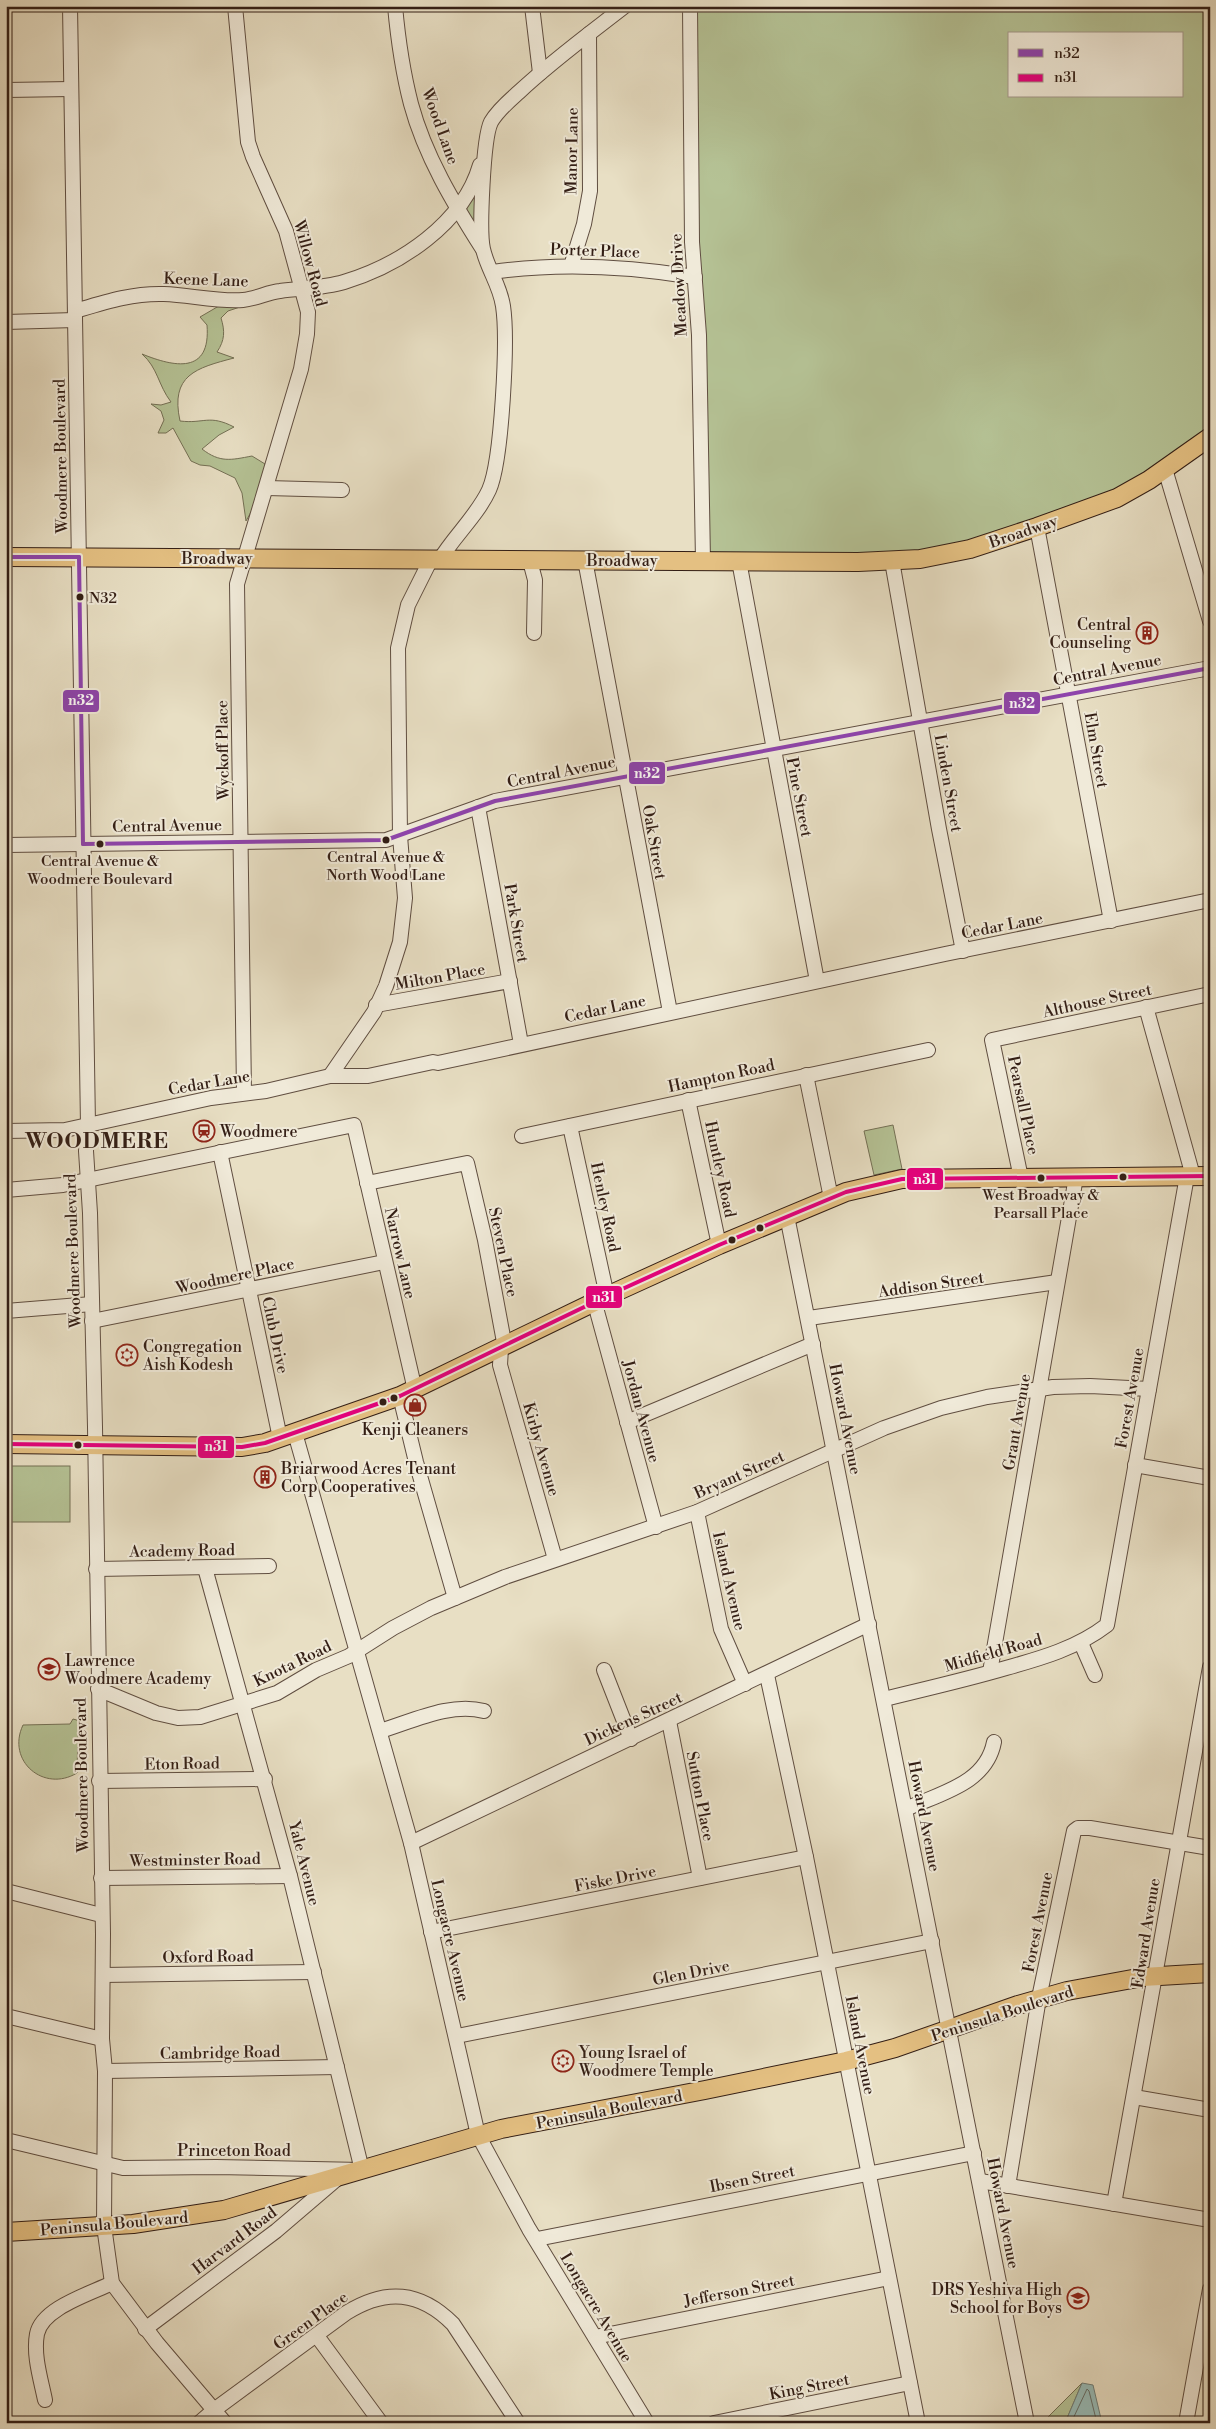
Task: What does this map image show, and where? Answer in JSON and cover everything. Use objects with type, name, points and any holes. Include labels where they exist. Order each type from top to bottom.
[{"type":"main road","name":"Broadway","points":[[6,556],[435,561],[892,561],[920,559],[970,549],[1038,527],[1117,498],[1165,470],[1210,437]]},
{"type":"main road","points":[[6,1444],[242,1447],[287,1435],[408,1393],[719,1245],[867,1185],[902,1179],[1197,1176]]},
{"type":"main road","name":"Peninsula Boulevard","points":[[6,2232],[160,2221],[224,2210],[478,2135],[846,2061],[949,2031],[1039,1998],[1120,1980],[1157,1975],[1210,1973]]},
{"type":"street","name":"Woodmere Boulevard","points":[[70,6],[88,1125],[86,1151],[92,1304],[102,2039],[105,2071],[104,2226],[112,2283],[146,2329],[225,2423]]},
{"type":"street","name":"Willow Road","points":[[235,6],[248,142],[252,157],[286,231],[308,312],[307,334],[301,369],[245,558]]},
{"type":"street","name":"Wood Lane","points":[[330,1076],[370,1018],[392,968],[403,924],[405,898],[400,836],[398,648],[408,606],[435,561],[480,506],[490,489],[494,471],[502,382],[503,305],[493,272],[482,248],[457,208],[427,149],[411,105],[395,6]]},
{"type":"street","points":[[532,6],[540,73]]},
{"type":"street","points":[[482,248],[484,150],[491,123],[500,109],[540,73],[625,6]]},
{"type":"street","name":"Meadow Drive","points":[[690,6],[692,242],[699,335],[703,561]]},
{"type":"street","name":"Manor Lane","points":[[571,266],[584,224],[590,190],[588,34]]},
{"type":"street","points":[[6,90],[71,89]]},
{"type":"street","name":"Keene Lane","points":[[6,322],[75,316],[124,296],[165,294],[242,300],[277,291],[342,282],[392,262],[430,237],[457,208],[476,176],[484,150]]},
{"type":"street","name":"Porter Place","points":[[493,272],[529,267],[571,266],[643,269],[695,277]]},
{"type":"street","points":[[1165,470],[1210,621]]},
{"type":"street","points":[[267,488],[342,490]]},
{"type":"street","name":"Elm Street","points":[[1038,527],[1110,921]]},
{"type":"street","name":"Wyckoff Place","points":[[244,1093],[237,584],[245,558]]},
{"type":"street","name":"Oak Street","points":[[585,560],[670,1012]]},
{"type":"street","points":[[530,561],[535,580],[534,634]]},
{"type":"street","name":"Pine Street","points":[[739,561],[817,981]]},
{"type":"street","name":"Linden Street","points":[[892,561],[963,951]]},
{"type":"street","name":"Central Avenue","points":[[6,846],[364,842],[386,840],[454,814],[495,801],[1210,668]]},
{"type":"street","name":"Park Street","points":[[478,807],[521,1044]]},
{"type":"street","name":"Cedar Lane","points":[[6,1131],[65,1130],[211,1098],[266,1091],[330,1076],[368,1076],[433,1062],[438,1063],[670,1012],[1210,900]]},
{"type":"street","name":"Milton Place","points":[[376,1005],[510,981]]},
{"type":"street","name":"Althouse Street","points":[[992,1040],[1210,994]]},
{"type":"street","points":[[1146,1007],[1197,1176]]},
{"type":"street","name":"Pearsall Place","points":[[992,1040],[1020,1178]]},
{"type":"street","name":"Hampton Road","points":[[522,1136],[928,1050]]},
{"type":"street","points":[[806,1075],[831,1198]]},
{"type":"street","name":"Huntley Road","points":[[688,1100],[719,1245]]},
{"type":"street","name":"Narrow Lane","points":[[220,1152],[354,1125],[384,1262],[408,1393],[416,1462],[455,1598]]},
{"type":"street","name":"Henley Road","points":[[570,1126],[601,1300]]},
{"type":"street","points":[[6,1190],[63,1185],[220,1152]]},
{"type":"street","name":"Club Drive","points":[[220,1152],[249,1290],[287,1435]]},
{"type":"street","name":"Steven Place","points":[[367,1183],[467,1163],[498,1308],[504,1342],[500,1348]]},
{"type":"street","name":"Forest Avenue","points":[[1107,1625],[1149,1389],[1197,1176]]},
{"type":"street","name":"Grant Avenue","points":[[990,1672],[1076,1177]]},
{"type":"street","name":"Howard Avenue","points":[[787,1216],[1027,2423]]},
{"type":"street","name":"Woodmere Place","points":[[92,1321],[384,1262]]},
{"type":"street","name":"Addison Street","points":[[808,1318],[1058,1282]]},
{"type":"street","name":"Jordan Avenue","points":[[601,1300],[627,1422],[656,1527]]},
{"type":"street","points":[[6,1311],[92,1304]]},
{"type":"street","points":[[627,1422],[813,1344]]},
{"type":"street","name":"Kirby Avenue","points":[[500,1348],[500,1365],[555,1559]]},
{"type":"street","name":"Bryant Street","points":[[357,1649],[431,1608],[455,1598],[555,1559],[656,1527],[696,1512],[884,1428],[941,1408],[987,1397],[1053,1387],[1090,1386],[1149,1389]]},
{"type":"street","name":"Longacre Avenue","points":[[287,1435],[357,1649],[380,1731],[410,1843],[478,2135],[529,2229],[647,2423]]},
{"type":"street","points":[[1135,1465],[1210,1478]]},
{"type":"street","name":"Island Avenue","points":[[696,1512],[721,1629],[745,1684]]},
{"type":"street","name":"Academy Road","points":[[96,1569],[269,1566]]},
{"type":"street","name":"Yale Avenue","points":[[205,1568],[265,1779],[362,2170]]},
{"type":"street","name":"Dickens Street","points":[[410,1843],[869,1624]]},
{"type":"street","name":"Midfield Road","points":[[884,1699],[990,1672],[1081,1643],[1107,1625]]},
{"type":"street","points":[[1081,1643],[1095,1675]]},
{"type":"street","name":"Knota Road","points":[[98,1689],[156,1713],[178,1718],[200,1717],[277,1693],[316,1670],[348,1656],[357,1649]]},
{"type":"street","name":"Edward Avenue","points":[[1114,2204],[1157,1975],[1210,1667]]},
{"type":"street","points":[[604,1670],[630,1739]]},
{"type":"street","name":"Island Avenue","points":[[767,1674],[806,1857],[918,2423]]},
{"type":"street","points":[[380,1731],[454,1709],[471,1708],[484,1711]]},
{"type":"street","name":"Sutton Place","points":[[669,1721],[700,1878]]},
{"type":"street","points":[[906,1809],[972,1779],[982,1770],[990,1757],[994,1742]]},
{"type":"street","name":"Eton Road","points":[[99,1781],[265,1779]]},
{"type":"street","name":"Forest Avenue","points":[[1008,2186],[1039,1998],[1071,1838],[1078,1828],[1090,1828],[1179,1843]]},
{"type":"street","points":[[1179,1843],[1210,1848]]},
{"type":"street","name":"Fiske Drive","points":[[431,1932],[806,1857]]},
{"type":"street","name":"Westminster Road","points":[[101,1878],[290,1876]]},
{"type":"street","points":[[6,1891],[101,1915]]},
{"type":"street","name":"Glen Drive","points":[[456,2036],[932,1941]]},
{"type":"street","name":"Oxford Road","points":[[102,1975],[314,1972]]},
{"type":"street","points":[[6,2016],[102,2039]]},
{"type":"street","name":"Cambridge Road","points":[[105,2071],[337,2067]]},
{"type":"street","points":[[1134,2097],[1210,2110]]},
{"type":"street","name":"Princeton Road","points":[[6,2140],[123,2168],[216,2167],[362,2170]]},
{"type":"street","name":"Ibsen Street","points":[[536,2238],[868,2172],[974,2153]]},
{"type":"street","name":"Harvard Road","points":[[146,2329],[276,2231],[340,2176]]},
{"type":"street","points":[[980,2181],[1210,2220]]},
{"type":"street","name":"Jefferson Street","points":[[595,2337],[889,2278]]},
{"type":"street","points":[[45,2400],[36,2346],[40,2325],[53,2311],[112,2283]]},
{"type":"street","points":[[1186,2423],[1210,2289]]},
{"type":"street","name":"Green Place","points":[[200,2423],[214,2410],[353,2309],[375,2299],[392,2296],[411,2297],[428,2304],[442,2313],[453,2324],[518,2423]]},
{"type":"street","points":[[317,2336],[381,2423]]},
{"type":"street","name":"King Street","points":[[714,2423],[910,2383]]},
{"type":"green space","points":[[689,6],[1210,6],[1210,435],[1149,479],[1024,529],[922,554],[707,554]]},
{"type":"green space","points":[[481,171],[481,242],[459,209]]},
{"type":"green space","points":[[224,303],[240,307],[228,311],[221,318],[223,335],[222,343],[217,352],[234,358],[198,370],[189,376],[183,383],[179,393],[178,405],[180,421],[212,420],[234,427],[219,435],[202,449],[214,457],[238,459],[252,456],[265,464],[265,472],[259,494],[246,521],[242,493],[235,478],[210,466],[200,465],[191,461],[173,428],[166,433],[158,433],[164,420],[161,411],[151,404],[161,405],[171,402],[155,371],[142,354],[154,359],[178,364],[197,360],[203,352],[207,341],[207,325],[200,317]]},
{"type":"green space","points":[[893,1125],[902,1169],[874,1175],[864,1131]]},
{"type":"green space","points":[[6,1466],[70,1466],[70,1522],[6,1522]]},
{"type":"green space","points":[[73,1719],[80,1721],[81,1725],[78,1731],[77,1773],[65,1778],[52,1779],[41,1776],[31,1770],[24,1761],[20,1750],[19,1738],[23,1725],[70,1724]]},
{"type":"green space","points":[[1082,2383],[1065,2423],[1042,2423]]},
{"type":"water","points":[[1082,2383],[1093,2385],[1102,2423],[1065,2423]]},
{"type":"transit line","name":"n32","points":[[6,557],[79,557]]},
{"type":"transit line","name":"n32","points":[[79,557],[83,844]]},
{"type":"transit line","name":"n32","points":[[83,844],[386,840],[495,801],[1210,668]]},
{"type":"transit line","name":"n31","points":[[6,1444],[242,1447],[265,1443],[400,1396],[607,1296],[719,1245],[846,1192],[902,1179],[1210,1176]]},
{"type":"place","name":"N32","points":[[80,597]]},
{"type":"place","name":"Central Counseling","points":[[1147,633]]},
{"type":"place","name":"Central Avenue & North Wood Lane","points":[[386,840]]},
{"type":"place","name":"Central Avenue & Woodmere Boulevard","points":[[100,844]]},
{"type":"place","name":"Woodmere","points":[[204,1131]]},
{"type":"place","name":"West Broadway & Pearsall Place","points":[[1041,1178]]},
{"type":"place","name":"Congregation Aish Kodesh","points":[[127,1355]]},
{"type":"place","name":"Kenji Cleaners","points":[[415,1405]]},
{"type":"place","name":"Briarwood Acres Tenant Corp Cooperatives","points":[[265,1477]]},
{"type":"place","name":"Lawrence Woodmere Academy","points":[[49,1669]]},
{"type":"place","name":"Young Israel of Woodmere Temple","points":[[563,2061]]},
{"type":"place","name":"DRS Yeshiva High School for Boys","points":[[1078,2298]]},
{"type":"district","name":"WOODMERE","points":[[97,1141]]}]
